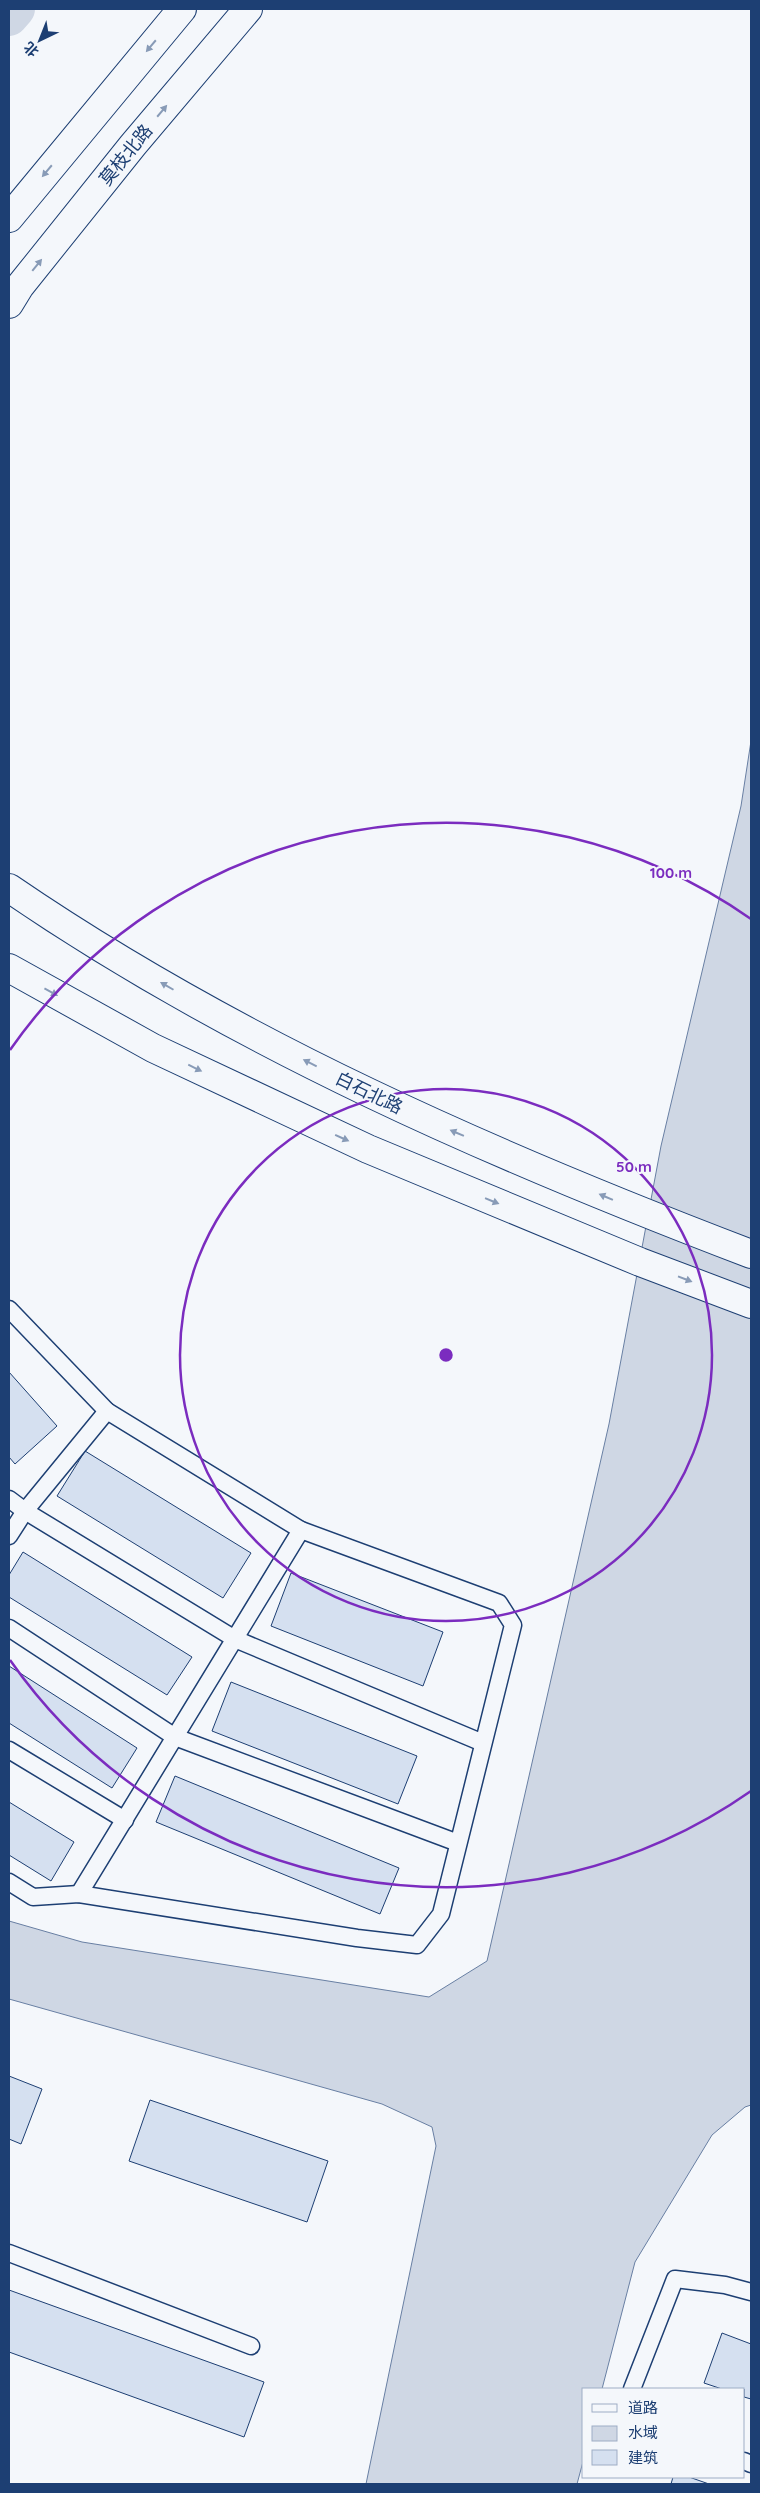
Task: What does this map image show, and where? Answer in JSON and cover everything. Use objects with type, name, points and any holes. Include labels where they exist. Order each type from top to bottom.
[{"type":"main road","points":[[9,218],[182,9]]},
{"type":"main road","name":"莫枝北路","points":[[9,304],[20,286],[133,145],[248,9]]},
{"type":"main road","name":"白石北路","points":[[9,888],[119,957],[245,1030],[385,1102],[651,1216],[751,1254]]},
{"type":"main road","points":[[9,968],[153,1048],[368,1149],[640,1262],[751,1304]]},
{"type":"lane","points":[[9,1309],[107,1411],[301,1530],[499,1603],[513,1625],[440,1914],[417,1945],[79,1894],[33,1897],[9,1882]]},
{"type":"lane","points":[[9,1536],[25,1511],[107,1411]]},
{"type":"lane","points":[[9,1499],[25,1511],[235,1639],[484,1743]]},
{"type":"lane","points":[[79,1894],[301,1530]]},
{"type":"lane","points":[[9,1628],[175,1737],[458,1843]]},
{"type":"lane","points":[[9,1750],[125,1820]]},
{"type":"lane","points":[[9,2253],[251,2346]]},
{"type":"lane","points":[[632,2388],[675,2279],[725,2285],[751,2292]]},
{"type":"water","points":[[751,741],[751,2105],[745,2107],[712,2135],[635,2262],[602,2388],[582,2388],[582,2465],[577,2484],[366,2484],[436,2146],[432,2127],[382,2104],[9,1999],[9,1921],[82,1942],[429,1997],[487,1961],[609,1424],[661,1146],[741,806]]},
{"type":"building","points":[[9,1372],[57,1426],[15,1464],[9,1457]]},
{"type":"building","points":[[85,1451],[251,1553],[223,1598],[57,1496]]},
{"type":"building","points":[[23,1552],[192,1657],[167,1695],[9,1597],[9,1575]]},
{"type":"building","points":[[291,1573],[443,1632],[423,1686],[271,1626]]},
{"type":"building","points":[[9,1666],[137,1748],[112,1788],[9,1723]]},
{"type":"building","points":[[231,1682],[417,1756],[398,1804],[212,1731]]},
{"type":"building","points":[[175,1776],[399,1868],[380,1914],[156,1822]]},
{"type":"building","points":[[9,1802],[74,1842],[51,1881],[9,1855]]},
{"type":"building","points":[[9,2076],[42,2089],[21,2144],[9,2139]]},
{"type":"building","points":[[150,2100],[328,2161],[307,2222],[129,2161]]},
{"type":"building","points":[[9,2290],[264,2382],[244,2437],[9,2352]]},
{"type":"building","points":[[722,2333],[751,2344],[751,2399],[745,2397],[745,2388],[719,2388],[704,2383]]},
{"type":"building","points":[[673,2478],[692,2478],[709,2484],[671,2484]]},
{"type":"waterway","points":[[9,17],[16,9]]}]
